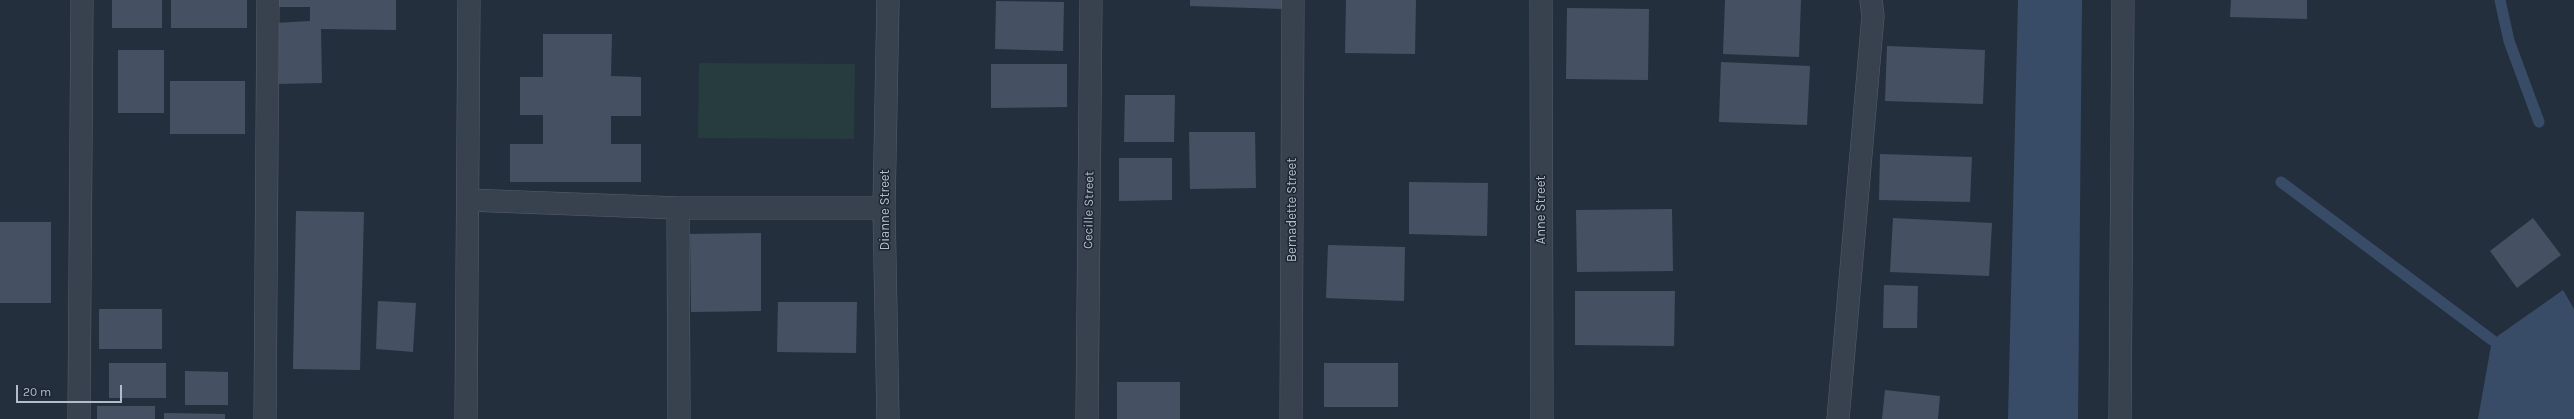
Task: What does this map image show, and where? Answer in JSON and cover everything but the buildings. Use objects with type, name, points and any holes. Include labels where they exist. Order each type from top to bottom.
[{"type":"street","points":[[79,419],[82,0]]},
{"type":"street","points":[[265,419],[268,0]]},
{"type":"street","points":[[466,419],[469,0]]},
{"type":"street","name":"Dianne Street","points":[[888,0],[884,208],[888,419]]},
{"type":"street","name":"Cecille Street","points":[[1087,419],[1091,0]]},
{"type":"street","name":"Bernadette Street","points":[[1291,419],[1293,0]]},
{"type":"street","name":"Anne Street","points":[[1541,0],[1542,419]]},
{"type":"street","points":[[1838,419],[1873,24],[1871,0]]},
{"type":"street","points":[[2120,419],[2123,0]]},
{"type":"street","points":[[468,200],[678,208],[884,208]]},
{"type":"street","points":[[678,208],[679,419]]},
{"type":"green space","points":[[699,63],[855,64],[854,139],[698,138]]},
{"type":"water","points":[[2018,0],[2082,0],[2078,419],[2008,419]]},
{"type":"water","points":[[2563,290],[2574,309],[2574,419],[2478,419],[2492,340]]},
{"type":"waterway","points":[[2500,0],[2509,41],[2539,122]]},
{"type":"waterway","points":[[2281,182],[2492,340]]}]
